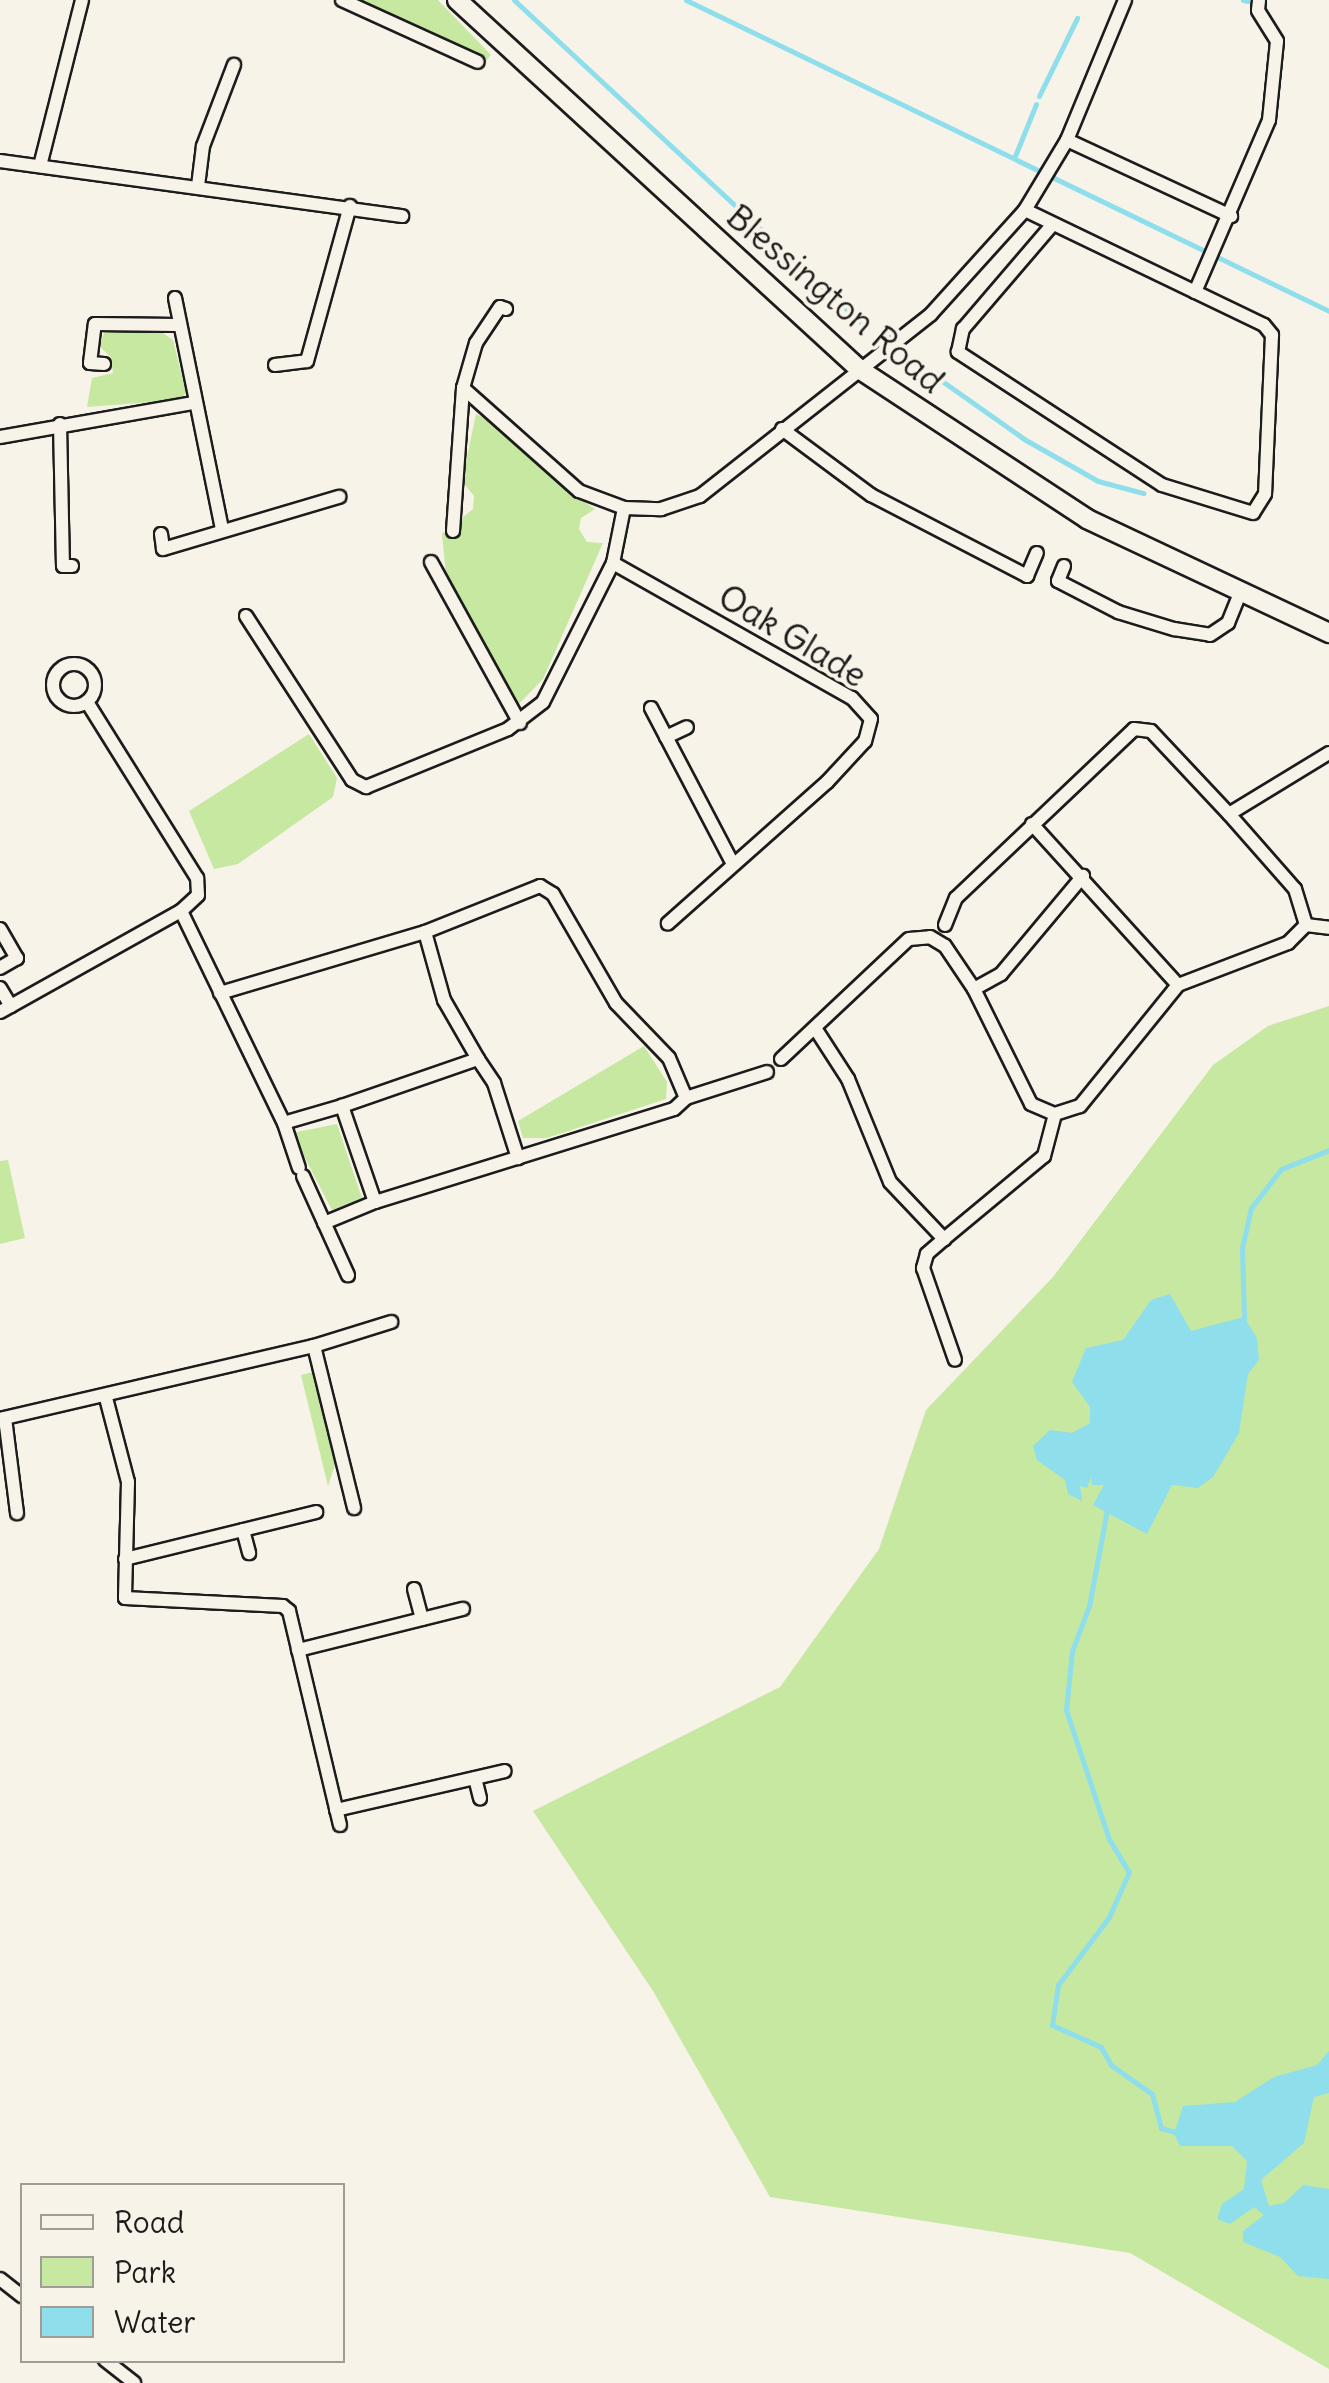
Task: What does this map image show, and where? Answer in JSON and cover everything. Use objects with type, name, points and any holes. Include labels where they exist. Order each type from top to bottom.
[{"type":"main road","name":"Blessington Road","points":[[456,0],[859,369],[1088,519],[1329,633]]},
{"type":"street","points":[[342,0],[478,62]]},
{"type":"street","points":[[463,388],[578,490],[624,508],[661,509],[700,496],[932,314],[1026,210],[1067,140],[1125,0]]},
{"type":"street","points":[[1195,292],[1263,142],[1274,96],[1277,42],[1259,0]]},
{"type":"street","points":[[40,166],[89,1]]},
{"type":"street","points":[[198,186],[204,146],[234,65]]},
{"type":"street","points":[[1067,140],[1231,216]]},
{"type":"street","points":[[0,160],[402,216]]},
{"type":"street","points":[[275,365],[306,361],[350,206]]},
{"type":"street","points":[[1026,210],[1264,325],[1272,335],[1265,494],[1253,514],[1162,484],[958,352],[964,329],[1054,224]]},
{"type":"street","points":[[175,298],[192,403],[222,530]]},
{"type":"street","points":[[452,531],[463,388],[476,342],[500,307],[506,309]]},
{"type":"street","points":[[104,364],[90,363],[95,324],[178,325]]},
{"type":"street","points":[[0,437],[192,403]]},
{"type":"street","points":[[60,424],[64,566],[72,566]]},
{"type":"street","points":[[782,429],[871,495],[1027,576],[1038,553]]},
{"type":"street","points":[[161,534],[164,549],[339,497]]},
{"type":"street","points":[[246,616],[359,786],[520,722],[556,680],[613,563],[624,508]]},
{"type":"street","points":[[431,562],[520,722]]},
{"type":"street","name":"Oak Glade","points":[[613,563],[852,698],[871,719],[864,741],[828,782],[732,862],[668,923]]},
{"type":"street","points":[[1064,566],[1058,580],[1118,612],[1210,635],[1228,622],[1240,594]]},
{"type":"street","points":[[0,988],[6,1009],[195,901],[198,887],[87,702]]},
{"type":"street","points":[[650,708],[732,862]]},
{"type":"street","points":[[666,737],[687,727]]},
{"type":"street","points":[[945,926],[956,898],[1032,824],[1142,728],[1174,753],[1295,889],[1306,925]]},
{"type":"street","points":[[1229,814],[1329,754]]},
{"type":"street","points":[[1032,824],[1178,985]]},
{"type":"street","points":[[974,989],[1000,974],[1082,876]]},
{"type":"street","points":[[220,993],[425,932],[531,888],[547,890],[616,1003],[669,1058],[686,1098]]},
{"type":"street","points":[[180,912],[284,1123],[301,1172],[348,1275]]},
{"type":"street","points":[[1306,925],[1329,928]]},
{"type":"street","points":[[780,1059],[908,939],[939,940],[974,989],[1031,1104],[1055,1114],[1080,1106],[1178,985],[1288,943],[1306,925]]},
{"type":"street","points":[[0,929],[17,958],[0,968]]},
{"type":"street","points":[[425,932],[444,1000],[494,1082],[518,1158]]},
{"type":"street","points":[[814,1028],[848,1079],[890,1182],[944,1240]]},
{"type":"street","points":[[284,1123],[478,1059]]},
{"type":"street","points":[[324,1223],[374,1202],[674,1109],[686,1098],[767,1072]]},
{"type":"street","points":[[342,1106],[374,1202]]},
{"type":"street","points":[[955,1360],[923,1268],[927,1254],[1044,1156],[1055,1114]]},
{"type":"street","points":[[17,1513],[2,1419],[78,1398],[106,1398],[314,1346],[391,1322]]},
{"type":"street","points":[[314,1346],[354,1508]]},
{"type":"street","points":[[106,1398],[128,1482],[124,1592],[130,1602],[283,1606],[298,1650],[340,1826]]},
{"type":"street","points":[[125,1559],[316,1512]]},
{"type":"street","points":[[243,1530],[248,1552]]},
{"type":"street","points":[[414,1589],[422,1619]]},
{"type":"street","points":[[298,1650],[463,1609]]},
{"type":"street","points":[[336,1810],[506,1771]]},
{"type":"street","points":[[475,1778],[480,1798]]},
{"type":"street","points":[[0,2279],[20,2294]]},
{"type":"street","points":[[110,2363],[134,2383]]},
{"type":"green space","points":[[350,0],[438,0],[491,55],[485,62]]},
{"type":"green space","points":[[106,328],[163,333],[173,340],[186,393],[179,400],[87,407],[92,378],[113,373],[111,357],[99,346]]},
{"type":"green space","points":[[476,414],[504,428],[565,489],[595,509],[581,518],[579,529],[587,542],[603,543],[543,679],[518,705],[446,575],[442,534],[473,509],[474,496],[462,481]]},
{"type":"green space","points":[[309,734],[337,778],[333,797],[238,864],[214,869],[189,811]]},
{"type":"green space","points":[[1329,1006],[1329,2369],[1130,2253],[770,2197],[653,1991],[533,1811],[780,1687],[879,1549],[926,1410],[1053,1277],[1213,1065],[1268,1026]]},
{"type":"green space","points":[[644,1046],[667,1082],[666,1099],[547,1138],[523,1138],[518,1121]]},
{"type":"green space","points":[[337,1124],[362,1198],[332,1210],[292,1133]]},
{"type":"green space","points":[[8,1160],[25,1238],[0,1244],[0,1161]]},
{"type":"green space","points":[[313,1372],[335,1465],[328,1486],[301,1375]]},
{"type":"water","points":[[1170,1294],[1191,1331],[1244,1317],[1257,1338],[1259,1360],[1248,1374],[1239,1433],[1213,1477],[1198,1488],[1172,1485],[1147,1534],[1093,1505],[1104,1485],[1092,1485],[1091,1477],[1087,1488],[1080,1486],[1082,1501],[1068,1494],[1065,1480],[1037,1460],[1033,1446],[1050,1430],[1072,1433],[1090,1423],[1090,1407],[1072,1382],[1086,1348],[1123,1340],[1151,1300]]},
{"type":"water","points":[[1329,2051],[1329,2093],[1314,2097],[1304,2143],[1261,2180],[1269,2206],[1284,2203],[1303,2185],[1329,2189],[1329,2279],[1298,2276],[1280,2257],[1243,2242],[1243,2231],[1264,2215],[1254,2207],[1230,2224],[1217,2219],[1222,2204],[1244,2189],[1247,2161],[1232,2146],[1180,2146],[1174,2134],[1183,2106],[1235,2102],[1274,2077],[1317,2065]]},
{"type":"waterway","points":[[514,0],[867,328]]},
{"type":"waterway","points":[[686,0],[1329,311]]},
{"type":"waterway","points":[[1243,0],[1248,1]]},
{"type":"waterway","points":[[1039,96],[1077,18]]},
{"type":"waterway","points":[[1015,156],[1036,104]]},
{"type":"waterway","points":[[915,362],[1024,439],[1098,481],[1143,493]]},
{"type":"waterway","points":[[1244,1319],[1242,1248],[1251,1208],[1281,1169],[1329,1150]]},
{"type":"waterway","points":[[1107,1510],[1089,1606],[1072,1651],[1066,1710],[1109,1839],[1129,1872],[1109,1917],[1058,1985],[1052,2025],[1101,2047],[1111,2065],[1152,2094],[1161,2128],[1178,2133]]}]
